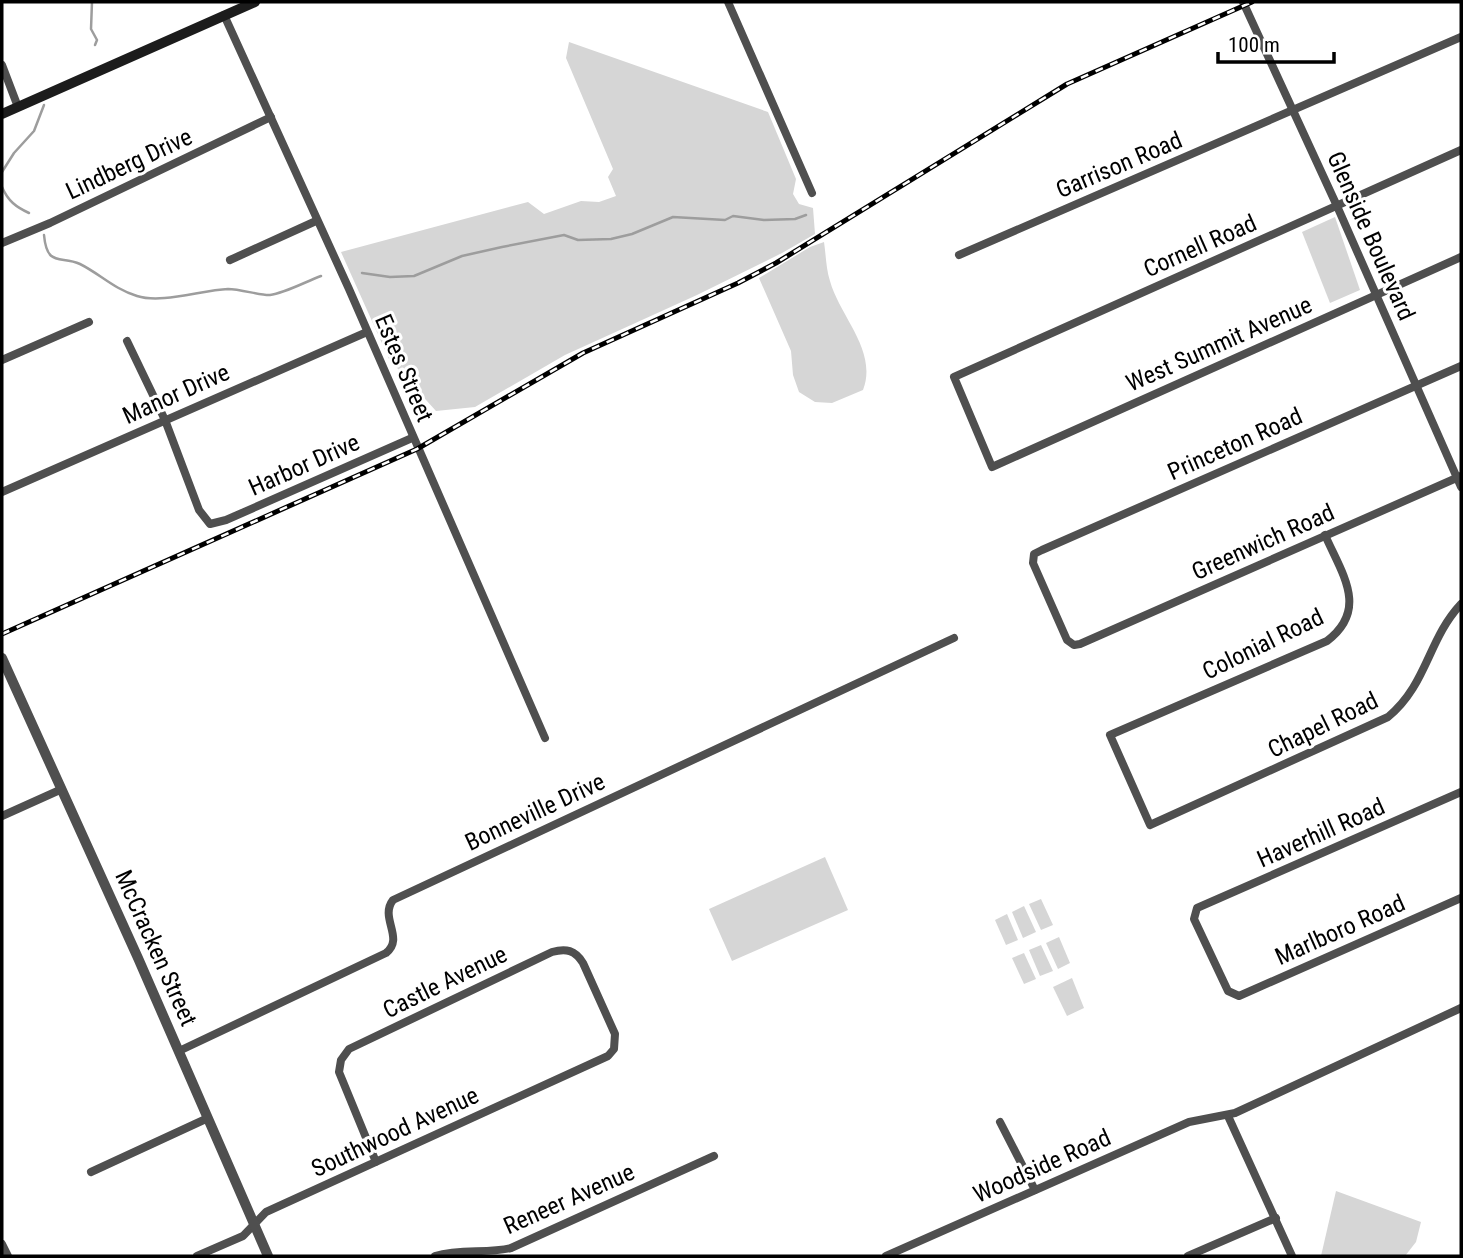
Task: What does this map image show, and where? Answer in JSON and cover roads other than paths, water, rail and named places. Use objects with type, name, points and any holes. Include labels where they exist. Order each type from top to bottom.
[{"type":"main road","points":[[2,114],[255,2]]},
{"type":"street","points":[[728,2],[812,194]]},
{"type":"street","name":"Glenside Boulevard","points":[[1243,2],[1459,477],[1461,488]]},
{"type":"street","name":"Estes Street","points":[[224,15],[545,737]]},
{"type":"street","name":"Garrison Road","points":[[959,255],[1461,37]]},
{"type":"street","points":[[2,65],[18,107]]},
{"type":"street","name":"Lindberg Drive","points":[[2,243],[50,223],[271,117]]},
{"type":"street","name":"Cornell Road","points":[[992,467],[954,377],[1461,150]]},
{"type":"street","points":[[230,260],[316,221]]},
{"type":"street","name":"West Summit Avenue","points":[[992,467],[1461,257]]},
{"type":"street","points":[[2,360],[89,322]]},
{"type":"street","name":"Manor Drive","points":[[2,492],[367,332]]},
{"type":"street","points":[[127,341],[165,420]]},
{"type":"street","name":"Princeton Road","points":[[1080,644],[1074,645],[1067,640],[1033,564],[1034,554],[1461,366]]},
{"type":"street","name":"Harbor Drive","points":[[165,420],[199,510],[210,524],[226,520],[412,438]]},
{"type":"street","name":"Greenwich Road","points":[[1080,644],[1459,477]]},
{"type":"street","name":"Colonial Road","points":[[1150,825],[1110,735],[1327,641],[1336,634],[1348,617],[1349,589],[1325,535]]},
{"type":"street","name":"Chapel Road","points":[[1150,825],[1388,717],[1412,693],[1442,629],[1461,604]]},
{"type":"street","name":"Bonneville Drive","points":[[179,1051],[386,953],[393,947],[394,940],[387,914],[393,900],[954,638]]},
{"type":"street","name":"McCracken Street","points":[[2,658],[268,1256]]},
{"type":"street","points":[[2,816],[62,789]]},
{"type":"street","name":"Haverhill Road","points":[[1234,996],[1228,991],[1194,919],[1197,908],[1461,792]]},
{"type":"street","name":"Marlboro Road","points":[[1234,996],[1461,898]]},
{"type":"street","name":"Castle Avenue","points":[[376,1162],[339,1072],[341,1060],[349,1049],[552,952],[571,951],[583,963],[615,1034],[614,1049]]},
{"type":"street","points":[[1292,1256],[1228,1116],[1461,1009]]},
{"type":"street","name":"Southwood Avenue","points":[[198,1256],[243,1236],[266,1212],[608,1056],[614,1049]]},
{"type":"street","name":"Woodside Road","points":[[886,1256],[1189,1122],[1215,1115],[1228,1116]]},
{"type":"street","points":[[91,1172],[208,1118]]},
{"type":"street","points":[[1000,1122],[1035,1190]]},
{"type":"street","name":"Reneer Avenue","points":[[435,1256],[454,1251],[488,1252],[512,1248],[714,1156]]},
{"type":"street","points":[[1188,1256],[1276,1218]]},
{"type":"street","points":[[2,1244],[8,1256]]},
{"type":"waterway","points":[[92,2],[91,29],[97,40],[95,45]]},
{"type":"waterway","points":[[2,172],[14,153],[34,131],[44,105]]},
{"type":"waterway","points":[[2,187],[13,203],[29,213]]},
{"type":"waterway","points":[[362,273],[390,277],[414,276],[462,256],[564,235],[578,240],[611,239],[632,234],[673,217],[725,220],[733,216],[764,220],[795,219],[806,215]]},
{"type":"waterway","points":[[44,235],[48,252],[52,256],[80,264],[121,289],[147,298],[170,298],[228,289],[270,295],[321,276]]},
{"type":"railway","points":[[2,634],[417,449],[583,353],[776,263],[1067,84],[1252,2]]}]
